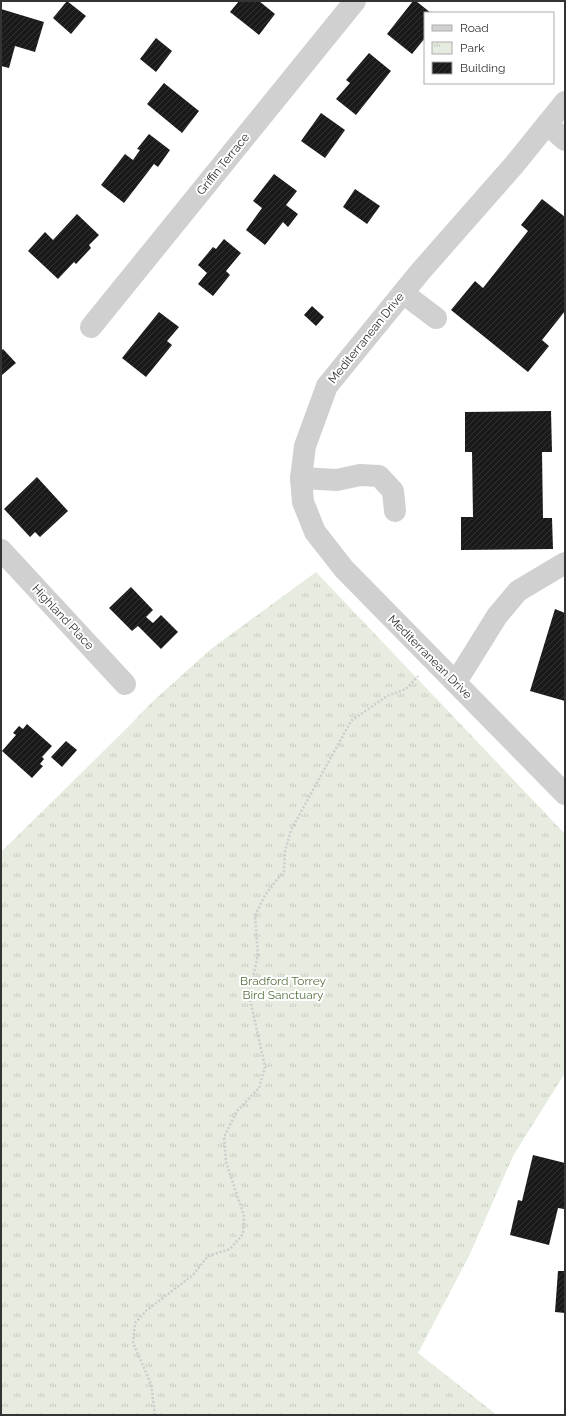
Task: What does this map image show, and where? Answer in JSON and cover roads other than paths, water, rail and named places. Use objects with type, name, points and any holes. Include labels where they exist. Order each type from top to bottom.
[{"type":"street","name":"Griffin Terrace","points":[[91,327],[355,1]]},
{"type":"street","name":"Mediterranean Drive","points":[[563,789],[344,569],[315,532],[303,502],[301,478],[305,446],[327,386],[403,293],[565,102]]},
{"type":"street","points":[[547,124],[565,140]]},
{"type":"street","points":[[403,293],[436,318]]},
{"type":"street","points":[[301,478],[337,480],[360,475],[379,476],[394,491],[395,511]]},
{"type":"street","name":"Highland Place","points":[[1,550],[125,684]]},
{"type":"street","points":[[456,682],[497,616],[518,591],[565,563]]},
{"type":"park label","name":"Bradford Torrey Bird Sanctuary","points":[[283,988]]}]
